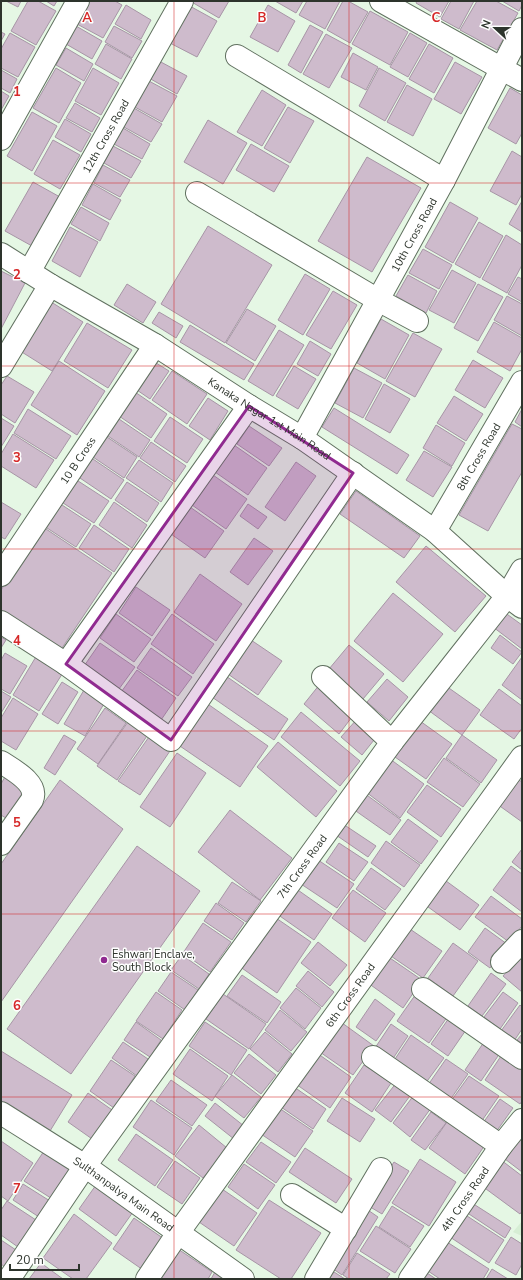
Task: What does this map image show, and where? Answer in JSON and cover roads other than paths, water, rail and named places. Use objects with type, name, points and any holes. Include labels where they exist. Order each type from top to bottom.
[{"type":"street","points":[[1,139],[78,1]]},
{"type":"street","name":"12th Cross Road","points":[[30,272],[182,1]]},
{"type":"street","points":[[382,1],[522,80]]},
{"type":"street","name":"10th Cross Road","points":[[302,438],[444,180],[522,29]]},
{"type":"street","points":[[237,56],[444,180]]},
{"type":"street","points":[[197,193],[378,300],[417,321]]},
{"type":"street","name":"Kanaka Nagar 1st Main Road","points":[[1,254],[50,285],[155,345],[249,406],[302,438],[435,531],[514,602]]},
{"type":"street","points":[[1,366],[50,285]]},
{"type":"street","name":"10 B Cross","points":[[1,575],[155,345]]},
{"type":"street","name":"8th Cross Road","points":[[435,531],[522,382]]},
{"type":"street","points":[[66,664],[249,406]]},
{"type":"street","points":[[1,622],[66,664],[171,740],[353,474]]},
{"type":"street","name":"7th Cross Road","points":[[9,1279],[85,1166],[392,742],[514,602],[522,570]]},
{"type":"street","points":[[323,677],[392,742]]},
{"type":"street","name":"6th Cross Road","points":[[147,1279],[178,1233],[522,757]]},
{"type":"street","points":[[1,762],[29,783],[33,789],[34,795],[1,844]]},
{"type":"street","points":[[502,962],[522,941]]},
{"type":"street","points":[[423,989],[522,1058]]},
{"type":"street","points":[[373,1057],[501,1146]]},
{"type":"street","name":"Sulthanpalya Main Road","points":[[1,1113],[85,1166],[244,1279]]},
{"type":"street","name":"4th Cross Road","points":[[410,1279],[501,1146],[522,1120]]},
{"type":"street","points":[[316,1279],[381,1169]]},
{"type":"street","points":[[292,1195],[346,1229]]},
{"type":"place","name":"Eshwari Enclave, South Block","points":[[104,960]]}]
